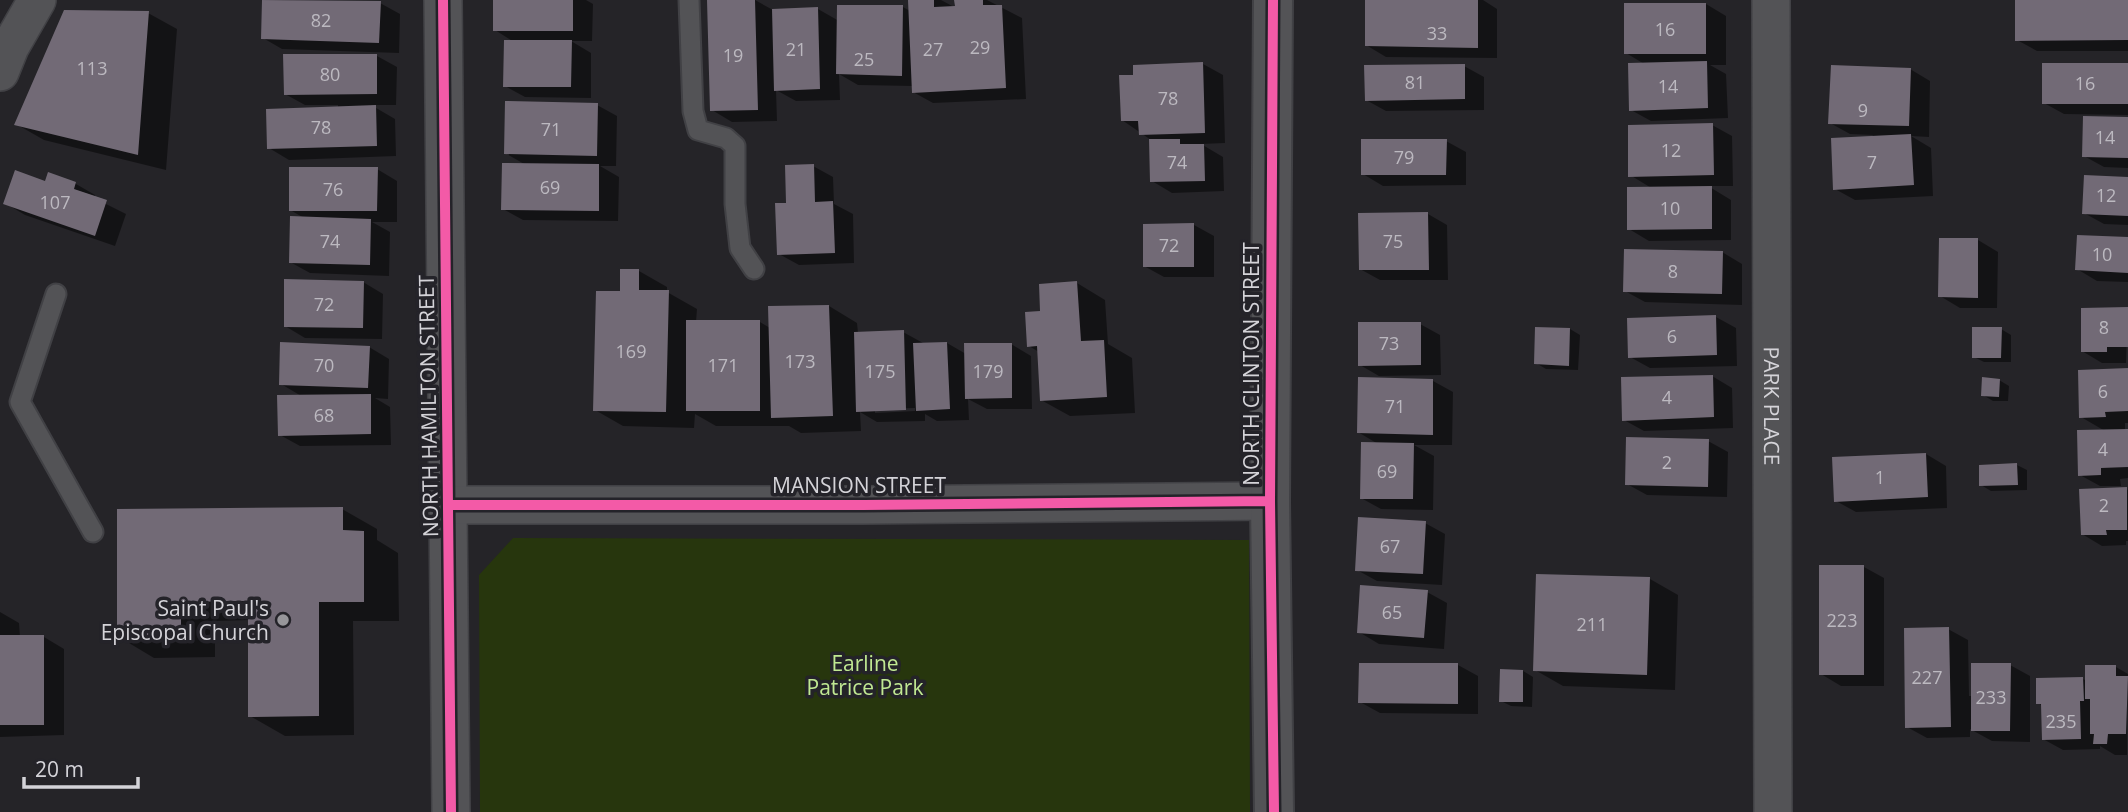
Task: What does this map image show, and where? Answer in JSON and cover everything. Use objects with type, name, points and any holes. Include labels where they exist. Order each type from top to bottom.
[{"type":"street","name":"NORTH HAMILTON STREET","points":[[443,0],[451,812]]},
{"type":"street","name":"NORTH CLINTON STREET","points":[[1273,0],[1270,501],[1274,812]]},
{"type":"street","name":"PARK PLACE","points":[[1771,0],[1773,812]]},
{"type":"street","points":[[0,72],[10,47],[35,4]]},
{"type":"street","name":"MANSION STREET","points":[[448,505],[1270,501]]},
{"type":"lane","points":[[689,0],[693,111],[698,130],[726,138],[735,146],[735,204],[740,248],[754,269]]},
{"type":"lane","points":[[56,294],[20,402],[93,532]]},
{"type":"green space","name":"Earline Patrice Park","points":[[513,538],[1249,540],[1250,812],[480,812],[479,575]]},
{"type":"building","points":[[262,0],[381,1],[379,43],[261,39]]},
{"type":"building","points":[[493,0],[573,0],[573,31],[493,31]]},
{"type":"building","points":[[707,0],[755,0],[758,110],[710,111]]},
{"type":"building","points":[[908,0],[934,0],[934,7],[955,6],[954,0],[983,0],[983,5],[1002,5],[1006,88],[912,93]]},
{"type":"building","points":[[1365,0],[1478,0],[1478,48],[1365,46]]},
{"type":"building","points":[[2015,0],[2128,0],[2128,40],[2015,41]]},
{"type":"building","points":[[1624,3],[1706,3],[1706,54],[1624,54]]},
{"type":"building","points":[[837,5],[903,5],[902,76],[836,74]]},
{"type":"building","points":[[818,7],[820,89],[774,91],[772,9]]},
{"type":"building","points":[[64,10],[149,11],[138,155],[14,125]]},
{"type":"building","points":[[504,40],[572,40],[571,87],[503,87]]},
{"type":"building","points":[[283,54],[377,54],[377,94],[284,95]]},
{"type":"building","points":[[1707,61],[1708,108],[1629,111],[1628,63]]},
{"type":"building","points":[[1203,62],[1205,133],[1139,135],[1138,121],[1121,121],[1119,75],[1133,75],[1133,65]]},
{"type":"building","points":[[2042,63],[2128,63],[2128,104],[2042,104]]},
{"type":"building","points":[[1465,64],[1465,99],[1365,101],[1364,65]]},
{"type":"building","points":[[1831,65],[1911,68],[1909,126],[1828,124]]},
{"type":"building","points":[[505,101],[598,103],[597,156],[504,154]]},
{"type":"building","points":[[376,105],[377,146],[267,149],[266,109]]},
{"type":"building","points":[[2083,116],[2128,117],[2128,158],[2082,157]]},
{"type":"building","points":[[1713,123],[1714,175],[1628,177],[1628,125]]},
{"type":"building","points":[[1911,134],[1914,185],[1833,190],[1831,138]]},
{"type":"building","points":[[1149,139],[1180,139],[1180,144],[1204,144],[1205,181],[1150,182]]},
{"type":"building","points":[[1361,139],[1447,139],[1446,175],[1361,175]]},
{"type":"building","points":[[502,163],[599,164],[599,211],[501,210]]},
{"type":"building","points":[[814,164],[815,202],[833,201],[835,253],[777,255],[775,203],[786,203],[785,165]]},
{"type":"building","points":[[289,167],[378,167],[377,211],[289,211]]},
{"type":"building","points":[[15,170],[45,181],[48,172],[76,182],[74,189],[107,200],[95,236],[3,204]]},
{"type":"building","points":[[2084,175],[2128,177],[2128,216],[2082,214]]},
{"type":"building","points":[[1712,186],[1712,229],[1627,230],[1627,187]]},
{"type":"building","points":[[1428,212],[1429,270],[1359,270],[1358,213]]},
{"type":"building","points":[[290,216],[371,219],[370,265],[289,263]]},
{"type":"building","points":[[1194,223],[1194,267],[1143,267],[1143,224]]},
{"type":"building","points":[[2077,235],[2128,237],[2128,273],[2075,270]]},
{"type":"building","points":[[1939,238],[1978,238],[1978,298],[1938,297]]},
{"type":"building","points":[[1624,249],[1723,251],[1722,294],[1623,292]]},
{"type":"building","points":[[620,269],[639,269],[639,290],[669,290],[666,412],[593,411],[596,291],[620,291]]},
{"type":"building","points":[[284,279],[364,281],[363,328],[284,327]]},
{"type":"building","points":[[1077,281],[1081,341],[1104,340],[1107,397],[1040,401],[1037,346],[1027,347],[1025,312],[1040,311],[1039,284]]},
{"type":"building","points":[[829,305],[833,416],[771,418],[768,306]]},
{"type":"building","points":[[2128,307],[2128,347],[2107,347],[2107,352],[2081,352],[2081,308]]},
{"type":"building","points":[[1716,315],[1717,355],[1628,358],[1627,318]]},
{"type":"building","points":[[686,320],[760,320],[760,411],[686,411]]},
{"type":"building","points":[[1358,322],[1421,322],[1421,365],[1358,366]]},
{"type":"building","points":[[1535,327],[1570,328],[1569,366],[1534,364]]},
{"type":"building","points":[[1972,327],[2002,327],[2001,358],[1972,358]]},
{"type":"building","points":[[904,330],[906,410],[856,412],[854,332]]},
{"type":"building","points":[[280,342],[370,346],[368,388],[279,385]]},
{"type":"building","points":[[947,342],[950,409],[916,411],[913,343]]},
{"type":"building","points":[[964,343],[1012,343],[1012,398],[965,399]]},
{"type":"building","points":[[2128,368],[2128,411],[2105,412],[2106,417],[2079,418],[2078,370]]},
{"type":"building","points":[[1713,375],[1714,417],[1622,421],[1621,377]]},
{"type":"building","points":[[1358,377],[1433,379],[1433,435],[1357,433]]},
{"type":"building","points":[[1982,377],[2000,379],[1999,397],[1981,396]]},
{"type":"building","points":[[371,394],[371,434],[278,436],[277,395]]},
{"type":"building","points":[[2128,429],[2128,467],[2101,468],[2101,475],[2078,476],[2077,430]]},
{"type":"building","points":[[1626,437],[1709,439],[1708,487],[1625,485]]},
{"type":"building","points":[[1361,442],[1414,443],[1413,499],[1360,499]]},
{"type":"building","points":[[1926,453],[1928,497],[1834,502],[1832,457]]},
{"type":"building","points":[[2017,463],[2018,485],[1979,486],[1979,465]]},
{"type":"building","points":[[2127,487],[2127,530],[2106,530],[2107,535],[2081,535],[2079,489]]},
{"type":"building","name":"Saint Paul's Episcopal Church","points":[[343,507],[343,530],[364,531],[364,602],[319,602],[319,716],[248,717],[248,601],[181,602],[181,638],[117,638],[117,509]]},
{"type":"building","points":[[1358,517],[1426,521],[1423,574],[1355,571]]},
{"type":"building","points":[[1819,565],[1864,565],[1864,675],[1819,675]]},
{"type":"building","points":[[1536,574],[1650,577],[1647,675],[1533,671]]},
{"type":"building","points":[[1360,585],[1428,590],[1424,638],[1357,633]]},
{"type":"building","points":[[1949,627],[1951,727],[1905,728],[1904,628]]},
{"type":"building","points":[[0,635],[44,635],[44,725],[0,725]]},
{"type":"building","points":[[1359,663],[1458,663],[1458,704],[1358,703]]},
{"type":"building","points":[[1971,663],[2011,663],[2010,731],[1971,731]]},
{"type":"building","points":[[2085,665],[2116,665],[2116,676],[2128,676],[2126,734],[2108,734],[2107,744],[2093,744],[2094,734],[2090,734],[2090,699],[2085,699]]},
{"type":"building","points":[[1500,669],[1523,670],[1523,702],[1499,702]]},
{"type":"building","points":[[2083,677],[2084,701],[2080,701],[2081,739],[2042,740],[2041,704],[2036,704],[2036,678]]},
{"type":"cycle path","points":[[443,0],[451,812]]},
{"type":"cycle path","points":[[1273,0],[1270,501],[1274,812]]},
{"type":"cycle path","points":[[448,505],[1270,501]]},
{"type":"place","name":"Saint Paul's Episcopal Church","points":[[283,620]]}]
